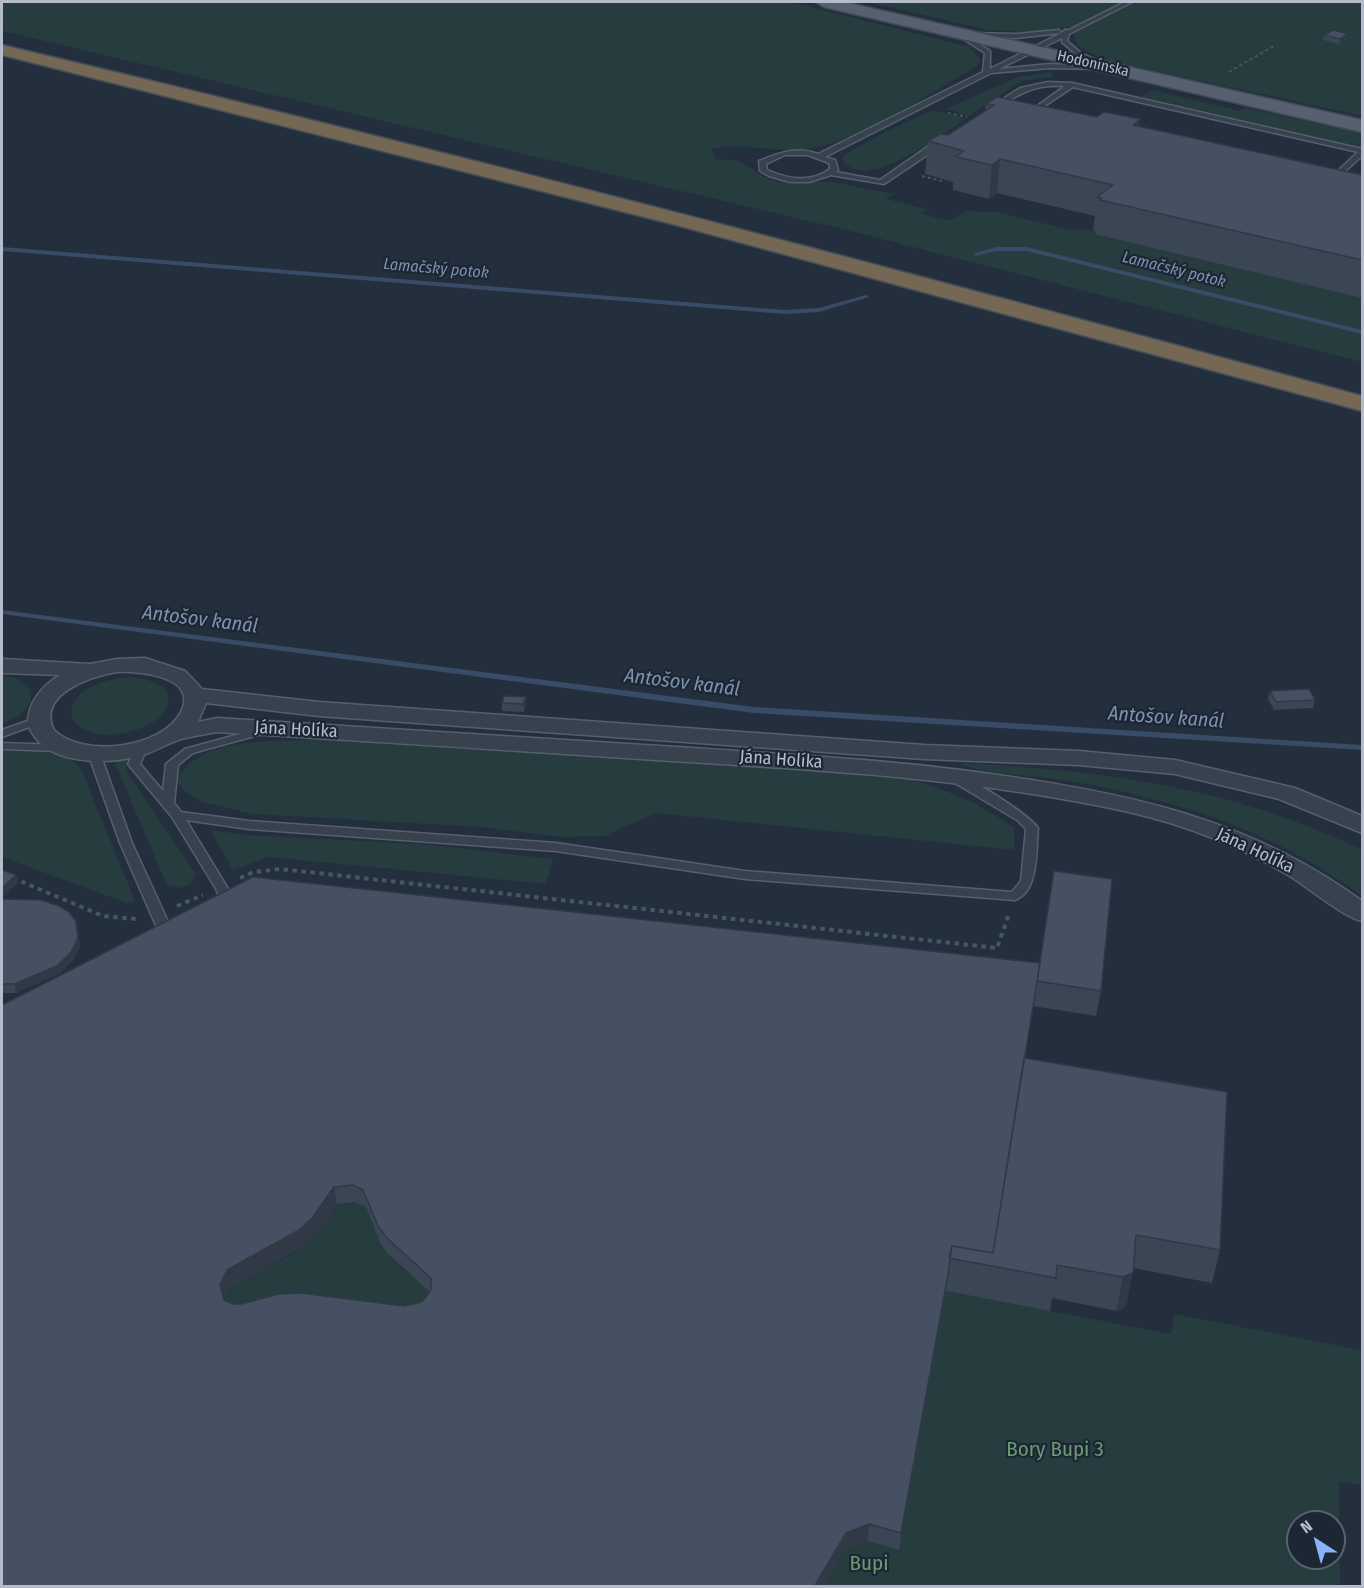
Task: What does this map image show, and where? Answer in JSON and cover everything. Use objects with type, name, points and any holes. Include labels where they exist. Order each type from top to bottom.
[{"type":"highway","points":[[2,35],[387,129],[877,253],[1362,383]]},
{"type":"highway","points":[[2,50],[538,182],[1090,328],[1362,404]]},
{"type":"main road","name":"Hodonínska","points":[[824,2],[1362,126]]},
{"type":"street","points":[[7,667],[92,670],[134,664],[165,668],[186,680],[195,695],[195,706],[190,717],[172,734],[141,748],[115,753],[94,753],[66,748],[48,738],[39,720],[41,709],[48,697],[66,682],[92,670]]},
{"type":"street","points":[[7,667],[37,680],[48,697]]},
{"type":"street","name":"Jána Holíka","points":[[195,695],[343,711],[924,753],[1079,758],[1175,767],[1287,794],[1362,825]]},
{"type":"street","name":"Jána Holíka","points":[[172,734],[217,725],[885,767],[953,776],[1076,796],[1165,814],[1255,847],[1330,888],[1362,913]]},
{"type":"lane","points":[[820,156],[1129,2]]},
{"type":"lane","points":[[957,33],[1016,36],[1067,31]]},
{"type":"lane","points":[[1067,31],[1064,41],[1068,46],[1080,55],[1113,69]]},
{"type":"lane","points":[[957,33],[988,52],[986,72]]},
{"type":"lane","points":[[986,72],[1050,66],[1113,69]]},
{"type":"lane","points":[[984,114],[1028,85],[1048,83],[1072,85],[1362,151]]},
{"type":"lane","points":[[1016,123],[1072,85]]},
{"type":"lane","points":[[830,173],[834,166],[820,156],[784,153],[766,159],[761,167],[771,175],[791,180],[814,179],[830,173],[880,182],[947,138]]},
{"type":"lane","points":[[1329,183],[1362,151]]},
{"type":"lane","points":[[2,734],[39,720]]},
{"type":"lane","points":[[168,802],[172,764],[189,751],[273,729]]},
{"type":"lane","points":[[2,746],[66,748]]},
{"type":"lane","points":[[141,748],[134,764],[177,815],[221,887],[229,906]]},
{"type":"lane","points":[[94,753],[126,843],[168,937]]},
{"type":"lane","points":[[177,815],[249,825],[556,847],[745,875],[1015,896],[1027,882],[1032,852],[1032,828],[1021,817],[953,776]]},
{"type":"path","points":[[1200,90],[1274,46]]},
{"type":"path","points":[[939,110],[967,117]]},
{"type":"path","points":[[12,877],[103,916],[129,921],[159,914],[254,872],[280,869],[997,948],[1015,896]]},
{"type":"green space","points":[[2,2],[791,2],[970,47],[981,60],[976,67],[894,115],[848,137],[807,149],[723,147],[711,149],[716,159],[740,161],[764,177],[778,182],[833,182],[893,194],[886,199],[926,209],[921,214],[950,221],[967,211],[996,212],[1071,230],[1084,229],[1362,297],[1362,362],[847,230],[2,31]]},
{"type":"green space","points":[[867,2],[1362,2],[1362,116],[1101,59],[1077,45],[1073,27],[1030,32],[988,30]]},
{"type":"green space","points":[[1050,72],[1053,77],[1021,81],[969,116],[946,109],[1018,77]]},
{"type":"green space","points":[[1152,90],[1240,111],[1245,108],[1362,133],[1362,148],[1141,97]]},
{"type":"green space","points":[[933,110],[966,119],[923,148],[885,166],[868,170],[853,168],[842,159],[844,155],[885,132]]},
{"type":"green space","points":[[2,676],[17,678],[29,688],[31,702],[19,716],[2,724]]},
{"type":"green space","points":[[133,677],[158,684],[167,692],[168,704],[158,719],[141,728],[114,734],[92,733],[78,726],[72,715],[73,703],[84,691],[103,682]]},
{"type":"green space","points":[[313,740],[478,746],[910,779],[965,799],[1002,819],[1014,828],[1014,850],[656,813],[604,836],[560,837],[480,827],[254,814],[202,802],[186,792],[177,782],[186,767],[217,749],[257,742]]},
{"type":"green space","points":[[2,751],[55,753],[65,756],[81,769],[135,901],[127,903],[2,857]]},
{"type":"green space","points":[[129,756],[126,767],[128,774],[196,874],[191,884],[181,888],[167,885],[113,759]]},
{"type":"green space","points":[[958,763],[1062,770],[1114,777],[1215,797],[1265,811],[1362,850],[1362,896],[1296,854],[1226,822],[1189,809],[1113,789],[983,770]]},
{"type":"green space","points":[[210,830],[246,835],[423,844],[553,859],[546,884],[269,857],[233,870]]},
{"type":"green space","points":[[355,1202],[366,1207],[380,1243],[399,1266],[430,1290],[433,1308],[265,1315],[224,1302],[234,1285],[242,1279],[290,1255],[306,1243],[337,1204]]},
{"type":"green space","name":"Bory Bupi 3","points":[[945,1291],[1171,1334],[1174,1314],[1361,1350],[1362,1485],[1339,1481],[1339,1510],[1286,1510],[1286,1570],[1340,1570],[1340,1586],[823,1586],[844,1550]]},
{"type":"building","points":[[1333,30],[1348,34],[1340,39],[1324,35]]},
{"type":"building","points":[[997,97],[1097,117],[1104,112],[1140,119],[1133,125],[1362,175],[1362,260],[1100,200],[1102,198],[1097,197],[1113,185],[1000,159],[992,165],[956,157],[964,151],[928,141],[940,134],[948,135],[994,105],[986,104]]},
{"type":"building","points":[[1309,689],[1315,700],[1276,702],[1270,691]]},
{"type":"building","points":[[504,696],[526,697],[523,704],[502,703]]},
{"type":"building","points":[[2,870],[16,875],[2,888]]},
{"type":"building","points":[[1054,871],[1112,879],[1101,991],[1037,981]]},
{"type":"building","points":[[253,877],[1040,963],[993,1253],[952,1246],[901,1533],[869,1524],[846,1533],[814,1587],[2,1587],[2,1005]],"holes":[[[353,1185],[363,1190],[378,1226],[387,1238],[431,1278],[431,1290],[422,1302],[404,1306],[301,1293],[279,1294],[241,1304],[233,1304],[224,1300],[220,1285],[227,1270],[299,1230],[312,1218],[334,1187]]]},
{"type":"building","points":[[2,899],[41,900],[69,912],[76,922],[78,938],[71,952],[57,966],[14,984],[2,984]]},
{"type":"building","points":[[1024,1058],[1227,1092],[1220,1250],[1136,1235],[1133,1273],[1123,1277],[1057,1265],[1056,1278],[949,1258],[952,1246],[993,1253]]},
{"type":"waterway","name":"Lamačský potok","points":[[2,249],[784,312],[819,310],[866,297]]},
{"type":"waterway","name":"Lamačský potok","points":[[976,254],[996,249],[1027,249],[1362,332]]},
{"type":"waterway","name":"Antošov kanál","points":[[2,612],[754,710],[1362,748]]},
{"type":"park label","name":"Bupi","points":[[869,1564]]}]
